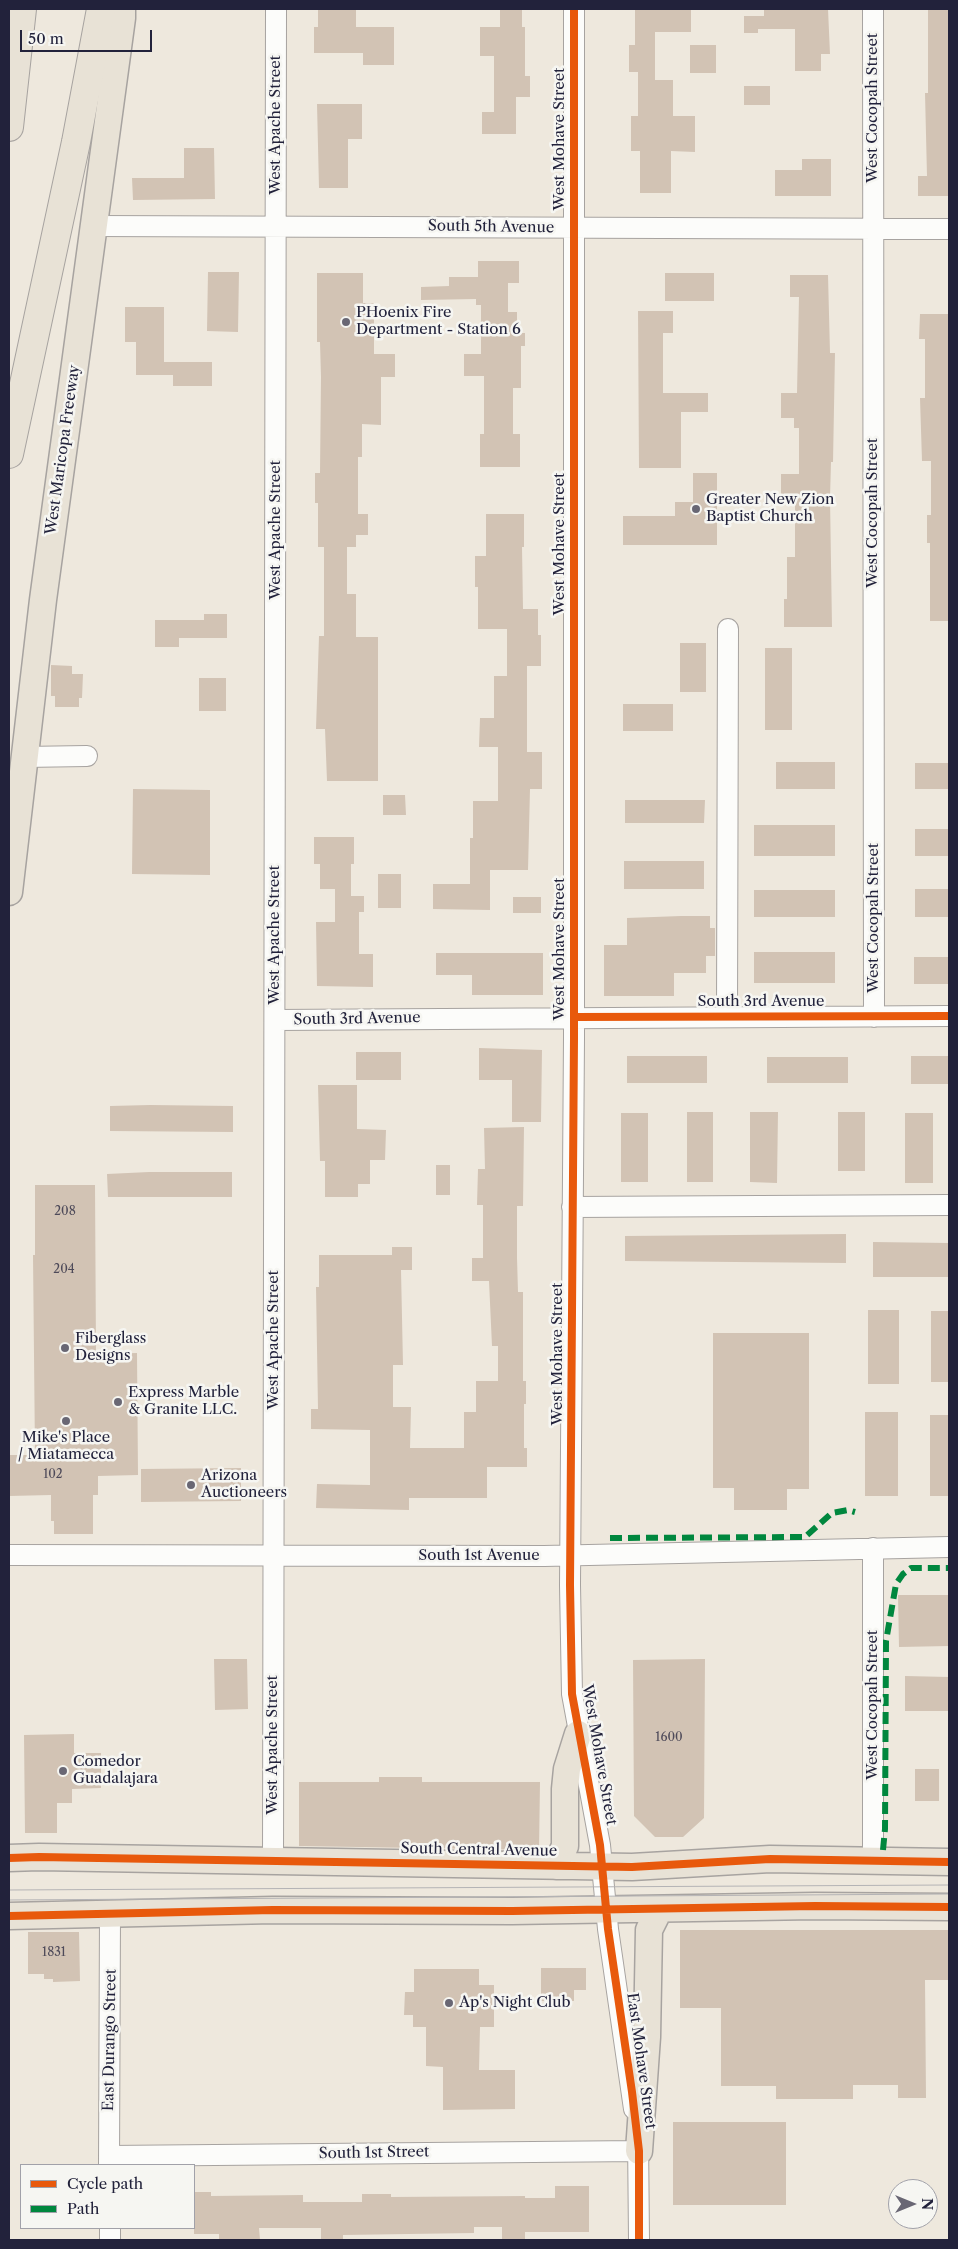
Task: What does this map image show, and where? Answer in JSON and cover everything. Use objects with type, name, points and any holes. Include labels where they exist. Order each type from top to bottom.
[{"type":"highway","points":[[9,127],[22,9]]},
{"type":"highway","points":[[9,454],[76,142],[101,9]]},
{"type":"main road","name":"West Maricopa Freeway","points":[[9,892],[24,757],[70,395],[122,9]]},
{"type":"main road","points":[[556,1866],[565,1846],[567,1769],[578,1734]]},
{"type":"main road","name":"South Central Avenue","points":[[9,1858],[556,1866],[659,1910],[814,1906],[949,1907]]},
{"type":"main road","name":"South Central Avenue","points":[[9,1916],[272,1910],[604,1887],[632,1867],[770,1859],[949,1862]]},
{"type":"main road","points":[[640,2151],[647,2037],[649,1930],[659,1910]]},
{"type":"street","name":"West Apache Street","points":[[273,1861],[275,1557],[276,9]]},
{"type":"street","name":"West Mohave Street","points":[[574,9],[572,1694],[600,1845],[604,1887]]},
{"type":"street","name":"West Cocopah Street","points":[[873,9],[874,1017]]},
{"type":"street","name":"South 5th Avenue","points":[[94,226],[949,229]]},
{"type":"street","points":[[726,1016],[728,629]]},
{"type":"street","points":[[24,757],[87,756]]},
{"type":"street","name":"South 3rd Avenue","points":[[275,1020],[949,1016]]},
{"type":"street","points":[[572,1207],[949,1205]]},
{"type":"street","name":"South 1st Avenue","points":[[9,1555],[275,1557],[571,1555],[949,1547]]},
{"type":"street","name":"West Cocopah Street","points":[[872,1861],[873,1548]]},
{"type":"street","name":"East Mohave Street","points":[[604,1887],[640,2151],[640,2240]]},
{"type":"street","name":"East Durango Street","points":[[109,2160],[110,1914]]},
{"type":"street","name":"South 1st Street","points":[[109,2160],[640,2151]]},
{"type":"building","points":[[318,9],[356,9],[356,27],[394,27],[394,65],[363,65],[363,53],[314,53],[314,27],[318,27]]},
{"type":"building","points":[[500,9],[522,9],[522,27],[525,27],[525,76],[530,76],[530,97],[516,97],[516,134],[482,134],[482,112],[494,112],[494,56],[480,56],[480,27],[500,27]]},
{"type":"building","points":[[635,9],[691,9],[691,32],[655,32],[655,80],[673,80],[673,116],[695,116],[695,152],[671,151],[671,193],[640,193],[640,151],[631,151],[631,116],[638,116],[638,72],[629,72],[629,45],[635,45]]},
{"type":"building","points":[[764,9],[828,9],[830,54],[821,54],[821,71],[795,71],[795,29],[758,29],[758,33],[744,33],[744,16],[764,16]]},
{"type":"building","points":[[928,9],[949,9],[949,196],[918,196],[918,176],[927,176],[925,93],[928,93]]},
{"type":"building","points":[[690,45],[716,45],[716,73],[690,73]]},
{"type":"building","points":[[744,86],[770,86],[770,105],[744,105]]},
{"type":"building","points":[[317,104],[362,104],[362,139],[348,139],[348,188],[319,188]]},
{"type":"building","points":[[184,148],[214,148],[215,199],[133,200],[132,178],[184,178]]},
{"type":"building","points":[[802,159],[831,159],[831,196],[775,196],[775,170],[802,170]]},
{"type":"building","points":[[478,261],[519,261],[519,283],[508,283],[508,312],[517,312],[517,333],[525,333],[525,346],[521,346],[521,388],[513,388],[513,434],[520,434],[520,467],[480,467],[480,434],[484,434],[484,376],[464,376],[464,354],[481,354],[481,305],[476,305],[476,299],[421,300],[421,287],[449,286],[449,277],[478,277]]},
{"type":"building","points":[[208,272],[239,272],[238,332],[207,331]]},
{"type":"building","points":[[317,273],[363,273],[363,303],[374,303],[374,354],[395,354],[395,377],[381,377],[381,425],[362,424],[362,457],[358,457],[358,514],[368,514],[368,535],[356,535],[356,547],[347,547],[347,594],[356,594],[356,637],[378,637],[378,781],[327,781],[325,729],[316,729],[319,636],[324,636],[324,547],[318,547],[318,503],[315,503],[315,473],[320,473],[321,377],[320,342],[317,342]]},
{"type":"building","points":[[665,273],[714,273],[714,301],[665,301]]},
{"type":"building","points":[[790,275],[828,275],[830,353],[835,353],[833,462],[831,462],[830,498],[832,627],[784,627],[784,599],[787,599],[787,557],[795,557],[795,498],[781,498],[781,474],[799,474],[799,428],[794,428],[794,418],[781,418],[781,393],[797,393],[799,297],[790,297]]},
{"type":"building","points":[[125,307],[164,307],[164,362],[212,362],[212,386],[173,386],[173,375],[136,375],[136,342],[125,342]]},
{"type":"building","points":[[638,311],[673,311],[673,333],[663,333],[663,393],[708,393],[708,412],[681,412],[681,468],[639,468]]},
{"type":"building","points":[[920,314],[949,314],[949,621],[930,621],[930,543],[927,543],[927,515],[931,515],[931,461],[922,461],[920,398],[925,398],[925,339],[919,339]]},
{"type":"building","name":"Greater New Zion Baptist Church","points":[[693,473],[717,473],[717,545],[623,545],[623,516],[675,516],[675,502],[693,502]]},
{"type":"building","points":[[486,514],[524,514],[524,547],[522,547],[523,609],[538,609],[538,635],[541,635],[541,666],[527,666],[527,752],[542,752],[542,789],[530,789],[528,870],[490,870],[490,910],[433,909],[433,884],[470,884],[470,838],[473,838],[473,801],[498,801],[498,747],[479,747],[480,718],[494,718],[494,676],[507,676],[507,629],[478,629],[478,587],[475,587],[475,556],[486,556]]},
{"type":"building","points":[[204,614],[227,614],[227,638],[179,638],[179,647],[155,647],[155,620],[204,620]]},
{"type":"building","points":[[680,643],[706,643],[706,692],[680,692]]},
{"type":"building","points":[[765,648],[792,648],[792,730],[765,730]]},
{"type":"building","points":[[51,665],[72,666],[72,674],[83,674],[82,698],[79,698],[79,707],[55,707],[55,696],[51,696]]},
{"type":"building","points":[[199,678],[226,678],[226,711],[199,711]]},
{"type":"building","points":[[623,704],[673,704],[673,731],[623,731]]},
{"type":"building","points":[[776,762],[835,762],[835,789],[776,789]]},
{"type":"building","points":[[915,763],[949,763],[949,789],[915,789]]},
{"type":"building","points":[[133,789],[210,790],[210,875],[132,874]]},
{"type":"building","points":[[383,795],[405,795],[406,815],[383,815]]},
{"type":"building","points":[[625,800],[705,800],[704,823],[625,823]]},
{"type":"building","points":[[754,825],[835,825],[835,856],[754,856]]},
{"type":"building","points":[[915,829],[949,829],[949,856],[915,856]]},
{"type":"building","points":[[314,837],[354,837],[354,864],[351,864],[351,896],[364,896],[364,912],[359,912],[359,954],[373,954],[373,987],[317,986],[316,922],[335,922],[335,889],[320,889],[320,864],[314,864]]},
{"type":"building","points":[[624,861],[704,861],[704,889],[624,889]]},
{"type":"building","points":[[378,874],[401,874],[401,908],[378,908]]},
{"type":"building","points":[[915,889],[949,889],[949,917],[915,917]]},
{"type":"building","points":[[754,890],[835,890],[835,917],[754,917]]},
{"type":"building","points":[[513,897],[541,897],[541,913],[513,913]]},
{"type":"building","points":[[710,916],[710,928],[715,928],[715,956],[706,956],[706,973],[674,973],[674,996],[604,996],[604,945],[627,945],[627,918]]},
{"type":"building","points":[[754,952],[835,952],[835,983],[754,983]]},
{"type":"building","points":[[436,953],[543,953],[543,995],[472,995],[472,975],[436,975]]},
{"type":"building","points":[[914,957],[949,957],[949,984],[914,984]]},
{"type":"building","points":[[479,1048],[542,1050],[541,1122],[512,1122],[512,1080],[479,1080]]},
{"type":"building","points":[[356,1052],[401,1052],[401,1080],[356,1080]]},
{"type":"building","points":[[627,1056],[707,1056],[707,1083],[627,1083]]},
{"type":"building","points":[[911,1056],[949,1056],[949,1084],[911,1084]]},
{"type":"building","points":[[767,1057],[848,1057],[848,1083],[767,1083]]},
{"type":"building","points":[[318,1085],[357,1085],[357,1129],[386,1130],[385,1160],[370,1160],[370,1184],[358,1184],[358,1197],[325,1197],[325,1161],[320,1161]]},
{"type":"building","points":[[110,1106],[233,1106],[233,1132],[110,1131]]},
{"type":"building","points":[[687,1112],[713,1112],[713,1182],[687,1182]]},
{"type":"building","points":[[750,1112],[778,1112],[777,1183],[750,1182]]},
{"type":"building","points":[[838,1112],[865,1112],[865,1171],[838,1171]]},
{"type":"building","points":[[621,1113],[648,1113],[648,1182],[621,1182]]},
{"type":"building","points":[[905,1113],[933,1113],[933,1183],[905,1183]]},
{"type":"building","points":[[524,1127],[523,1206],[517,1206],[517,1258],[518,1292],[523,1292],[523,1381],[526,1381],[524,1448],[527,1448],[527,1467],[487,1467],[487,1498],[409,1498],[409,1510],[316,1508],[317,1484],[370,1485],[370,1430],[311,1429],[311,1409],[318,1409],[316,1287],[319,1287],[319,1255],[392,1255],[392,1247],[412,1247],[412,1270],[401,1270],[403,1365],[393,1365],[393,1407],[411,1407],[410,1448],[464,1448],[464,1412],[476,1412],[476,1381],[498,1381],[498,1346],[492,1346],[489,1281],[472,1281],[472,1258],[483,1258],[483,1205],[477,1205],[478,1169],[485,1169],[484,1128]]},
{"type":"building","points":[[436,1165],[450,1165],[450,1195],[436,1195]]},
{"type":"building","points":[[232,1172],[232,1197],[108,1197],[107,1174]]},
{"type":"building","points":[[35,1185],[95,1185],[96,1354],[137,1353],[138,1475],[98,1476],[98,1495],[93,1495],[93,1534],[54,1534],[54,1521],[51,1521],[51,1495],[9,1496],[9,1455],[35,1455],[33,1255],[35,1255]]},
{"type":"building","points":[[846,1234],[846,1263],[625,1261],[625,1236]]},
{"type":"building","points":[[873,1242],[949,1243],[949,1277],[873,1277]]},
{"type":"building","points":[[868,1310],[899,1310],[899,1384],[868,1384]]},
{"type":"building","points":[[931,1311],[949,1311],[949,1382],[931,1382]]},
{"type":"building","points":[[713,1333],[809,1333],[809,1489],[787,1489],[787,1510],[734,1510],[734,1488],[713,1488]]},
{"type":"building","points":[[865,1412],[898,1412],[898,1496],[865,1496]]},
{"type":"building","points":[[930,1415],[949,1415],[949,1496],[930,1496]]},
{"type":"building","name":"Arizona Auctioneers","points":[[241,1468],[241,1501],[141,1502],[141,1469]]},
{"type":"building","points":[[898,1595],[949,1595],[949,1646],[899,1647]]},
{"type":"building","points":[[214,1659],[247,1659],[248,1709],[215,1710]]},
{"type":"building","points":[[705,1659],[704,1818],[683,1837],[655,1837],[634,1816],[633,1660]]},
{"type":"building","points":[[905,1676],[949,1677],[949,1711],[905,1711]]},
{"type":"building","name":"Comedor Guadalajara","points":[[74,1734],[74,1753],[101,1753],[101,1788],[72,1789],[72,1803],[57,1803],[57,1833],[25,1833],[24,1735]]},
{"type":"building","points":[[915,1769],[939,1769],[939,1801],[915,1801]]},
{"type":"building","points":[[379,1777],[422,1777],[422,1782],[540,1782],[539,1850],[299,1846],[299,1782],[379,1782]]},
{"type":"building","points":[[680,1930],[949,1930],[949,1980],[925,1980],[926,2098],[898,2098],[898,2085],[853,2085],[853,2099],[776,2099],[776,2086],[721,2086],[721,2008],[680,2008]]},
{"type":"building","points":[[28,1932],[79,1932],[80,1981],[53,1982],[53,1979],[44,1979],[44,1974],[28,1974]]},
{"type":"building","points":[[541,1968],[586,1968],[586,1990],[574,1990],[574,2001],[541,2001]]},
{"type":"building","points":[[414,1969],[479,1969],[479,1985],[494,1985],[494,2027],[480,2027],[479,2070],[515,2070],[515,2109],[443,2110],[443,2067],[426,2066],[426,2027],[413,2027],[413,2015],[404,2015],[405,1992],[414,1992]]},
{"type":"building","points":[[673,2122],[786,2122],[786,2205],[673,2205]]},
{"type":"building","points":[[555,2186],[589,2186],[589,2232],[525,2232],[525,2240],[502,2240],[502,2227],[474,2227],[474,2233],[343,2235],[343,2240],[321,2240],[321,2228],[259,2228],[260,2240],[219,2240],[219,2234],[194,2234],[195,2192],[211,2192],[211,2196],[303,2195],[303,2202],[362,2202],[362,2194],[391,2194],[391,2197],[525,2196],[525,2198],[555,2198]]},
{"type":"tram line","points":[[9,1890],[949,1885]]},
{"type":"tram line","points":[[9,1900],[949,1894]]},
{"type":"marked path","points":[[610,1538],[805,1537],[832,1513],[848,1510],[855,1512]]},
{"type":"marked path","points":[[883,1850],[885,1829],[886,1641],[896,1584],[903,1574],[911,1568],[949,1568]]},
{"type":"cycle path","points":[[574,9],[574,1038],[570,1585],[572,1694],[600,1845],[608,1929],[632,2092],[639,2151],[639,2240]]},
{"type":"cycle path","points":[[574,1017],[949,1016]]},
{"type":"cycle path","points":[[9,1858],[632,1867],[770,1859],[949,1862]]},
{"type":"cycle path","points":[[9,1916],[273,1910],[512,1911],[815,1906],[949,1907]]},
{"type":"place","name":"PHoenix Fire Department - Station 6","points":[[346,322]]},
{"type":"place","name":"Greater New Zion Baptist Church","points":[[696,509]]},
{"type":"place","name":"Fiberglass Designs","points":[[65,1348]]},
{"type":"place","name":"Express Marble & Granite LLC.","points":[[118,1402]]},
{"type":"place","name":"Mike's Place / Miatamecca","points":[[66,1421]]},
{"type":"place","name":"Arizona Auctioneers","points":[[191,1485]]},
{"type":"place","name":"Comedor Guadalajara","points":[[63,1771]]},
{"type":"place","name":"Ap's Night Club","points":[[449,2003]]}]
